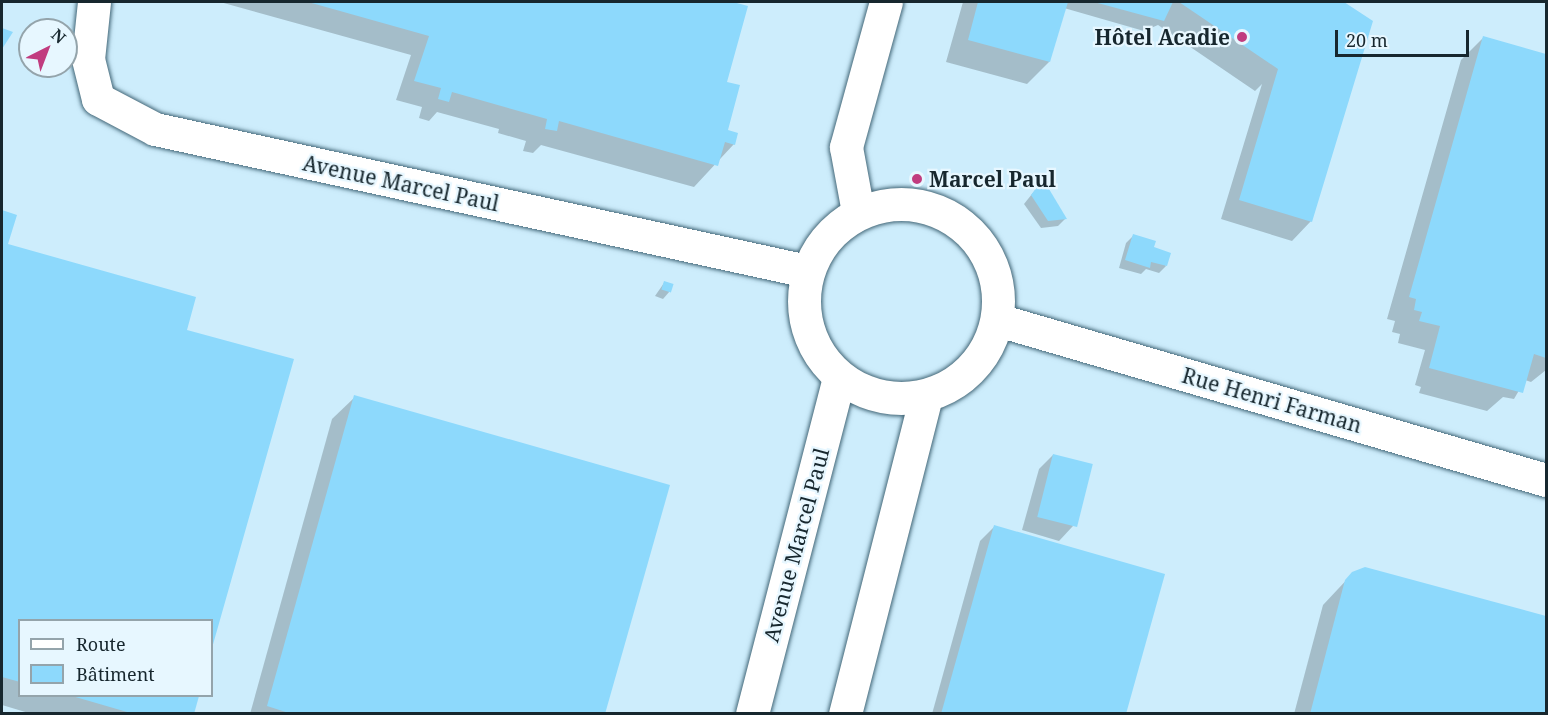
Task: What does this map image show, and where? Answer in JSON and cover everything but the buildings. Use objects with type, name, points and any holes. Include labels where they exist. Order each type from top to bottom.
[{"type":"street","name":"Avenue Marcel Paul","points":[[94,2],[88,59],[98,99],[154,129],[807,271]]},
{"type":"street","points":[[858,212],[846,147],[886,2]]},
{"type":"street","points":[[890,202],[917,204],[961,223],[992,262],[1000,295],[998,320],[980,360],[956,383],[926,396],[884,398],[839,377],[817,351],[806,327],[803,293],[807,271],[825,237],[858,212],[890,202]]},
{"type":"street","name":"Rue Henri Farman","points":[[998,320],[1546,480]]},
{"type":"street","name":"Avenue Marcel Paul","points":[[752,714],[839,377]]},
{"type":"street","points":[[845,714],[926,396]]},
{"type":"place","name":"Hôtel Acadie","points":[[1242,37]]},
{"type":"place","name":"Marcel Paul","points":[[917,179]]}]
